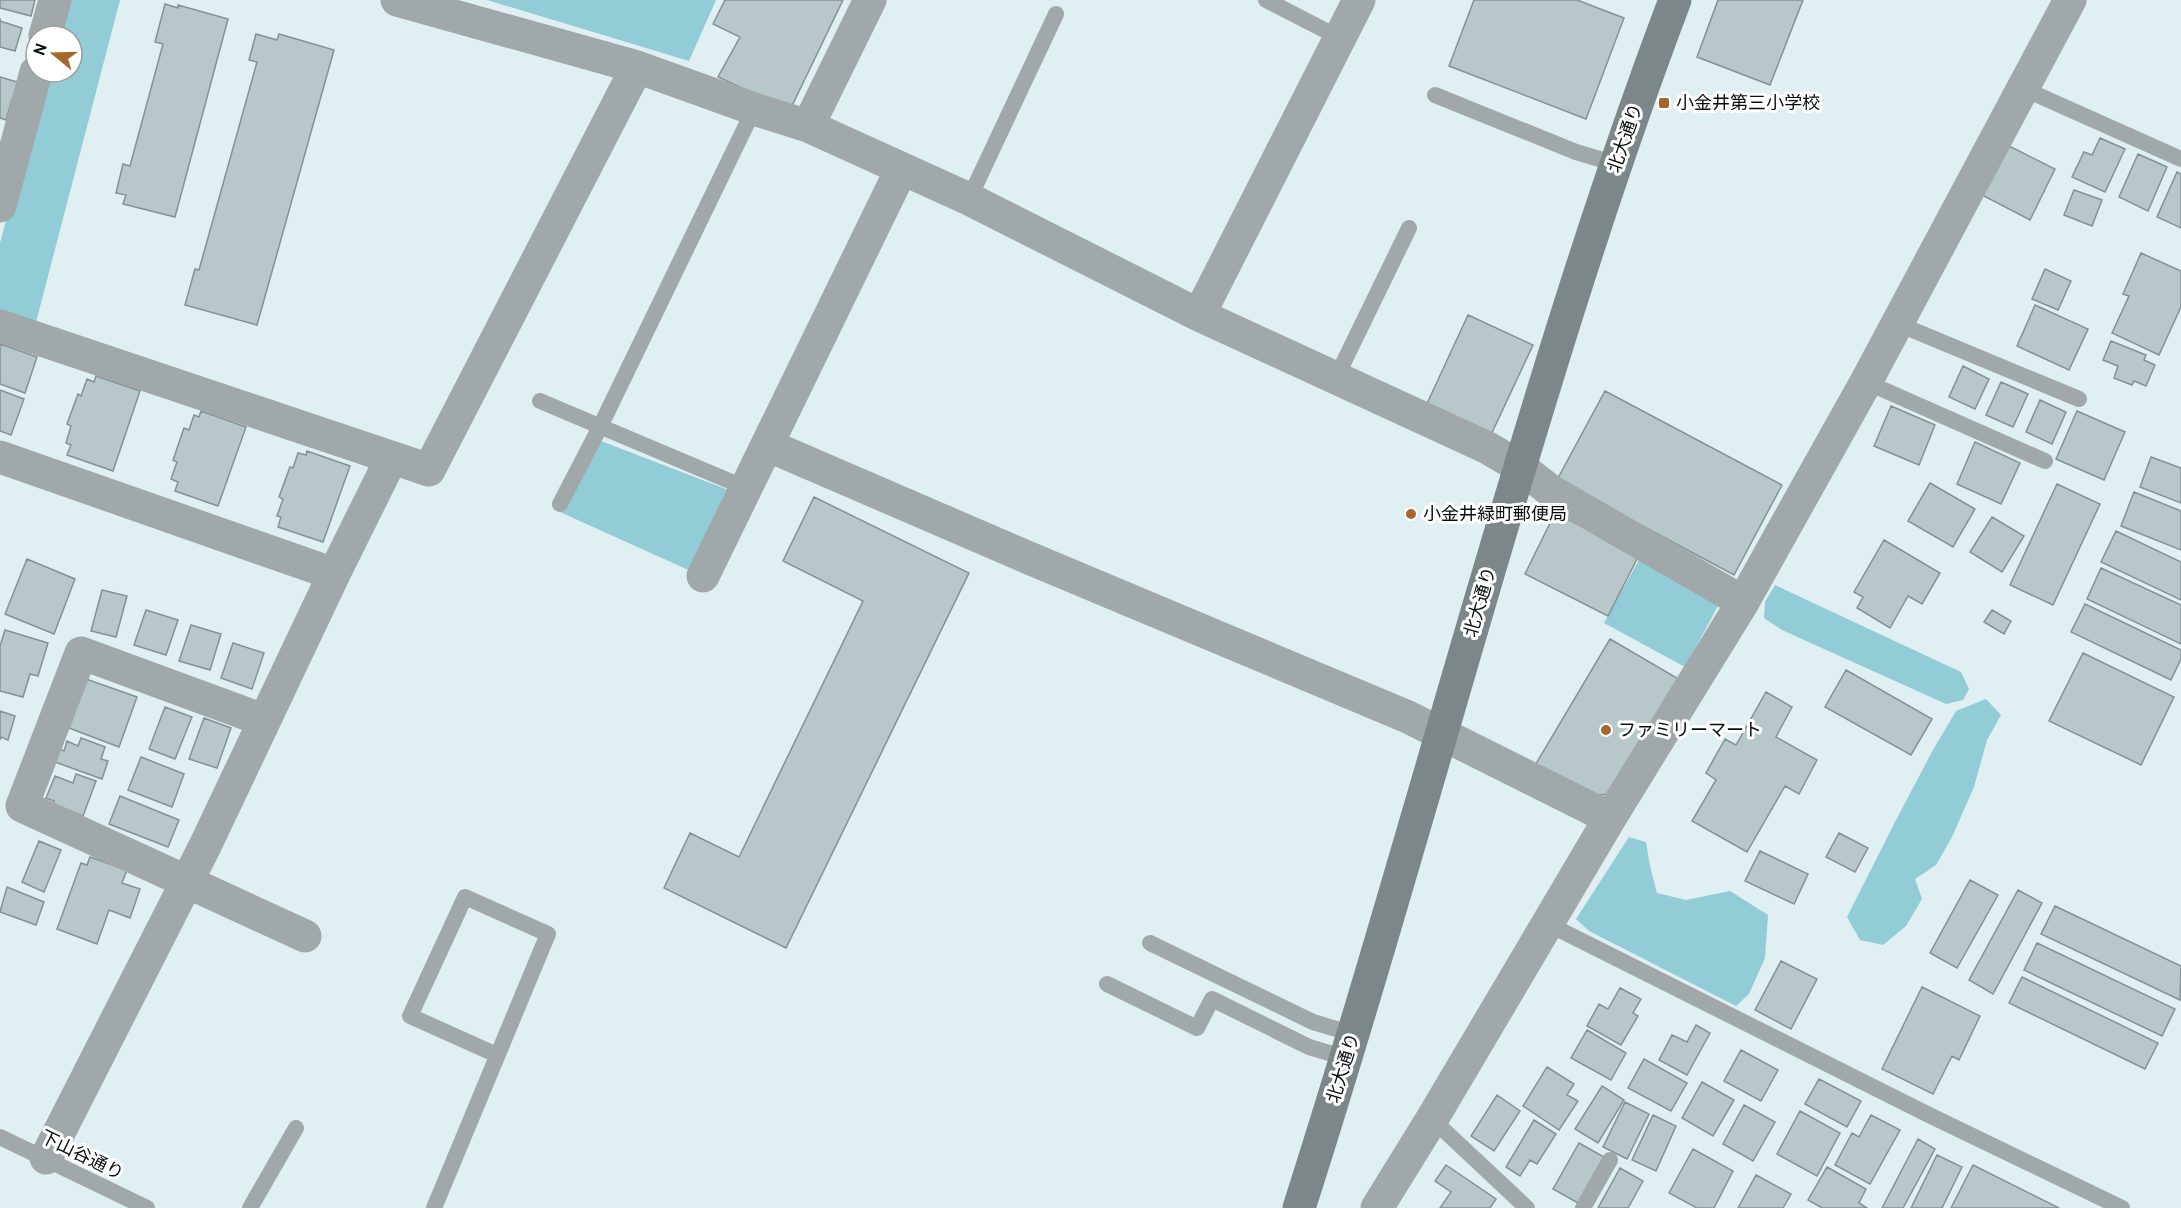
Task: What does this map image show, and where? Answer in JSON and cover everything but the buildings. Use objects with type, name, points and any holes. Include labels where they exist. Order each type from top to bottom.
[{"type":"street","points":[[48,24],[55,0]]},
{"type":"street","points":[[397,0],[637,67],[808,126],[969,199],[1199,315],[1335,380],[1488,448],[1520,467],[1551,491],[1743,602]]},
{"type":"street","points":[[808,126],[870,0]]},
{"type":"street","points":[[1199,315],[1359,0]]},
{"type":"street","name":"北大通り","points":[[1299,1208],[1579,272],[1676,0]]},
{"type":"street","points":[[1377,1208],[1432,1119],[1546,923],[1743,602],[1866,382],[2070,0]]},
{"type":"street","points":[[0,326],[429,470],[637,67]]},
{"type":"street","points":[[0,206],[8,143],[31,84]]},
{"type":"street","points":[[703,576],[901,170]]},
{"type":"street","points":[[767,445],[1408,717],[1610,818]]},
{"type":"street","points":[[0,457],[334,574]]},
{"type":"street","points":[[46,1158],[185,882],[392,459]]},
{"type":"street","points":[[263,720],[81,653],[22,806],[305,936]]},
{"type":"lane","points":[[1266,0],[1340,38]]},
{"type":"lane","points":[[969,199],[1056,14]]},
{"type":"lane","points":[[2024,89],[2181,159]]},
{"type":"lane","points":[[1435,95],[1576,152],[1616,164]]},
{"type":"lane","points":[[560,504],[600,427],[754,109]]},
{"type":"lane","points":[[1335,380],[1409,228]]},
{"type":"lane","points":[[1896,323],[2079,399]]},
{"type":"lane","points":[[1866,382],[2045,461]]},
{"type":"lane","points":[[540,401],[746,488]]},
{"type":"lane","points":[[434,1208],[498,1055],[548,934],[465,897],[410,1016],[498,1055]]},
{"type":"lane","points":[[1546,923],[2122,1208]]},
{"type":"lane","points":[[1150,943],[1313,1022],[1349,1046]]},
{"type":"lane","points":[[1107,984],[1197,1028],[1212,999],[1309,1047],[1349,1046]]},
{"type":"lane","points":[[1432,1119],[1527,1208]]},
{"type":"lane","points":[[250,1208],[296,1128]]},
{"type":"lane","name":"下山谷通り","points":[[0,1137],[147,1208]]},
{"type":"lane","points":[[1583,1208],[1610,1161]]},
{"type":"shaded area","points":[[65,0],[120,0],[35,326],[0,315],[0,243],[43,84],[84,84],[84,24],[59,24]]},
{"type":"shaded area","points":[[487,0],[716,0],[689,61]]},
{"type":"shaded area","points":[[601,441],[731,491],[695,573],[560,512]]},
{"type":"shaded area","points":[[1645,549],[1725,593],[1685,667],[1604,623]]},
{"type":"shaded area","points":[[1775,585],[1961,672],[1969,689],[1963,700],[1946,704],[1782,630],[1764,618],[1765,602]]},
{"type":"shaded area","points":[[1986,699],[2001,715],[1987,740],[1974,787],[1952,837],[1936,865],[1915,879],[1922,899],[1906,926],[1883,945],[1860,940],[1847,917],[1896,820],[1956,711]]},
{"type":"shaded area","points":[[1629,837],[1646,842],[1657,893],[1686,900],[1730,891],[1768,915],[1765,958],[1749,994],[1736,1006],[1589,931],[1576,919]]},
{"type":"place","name":"小金井第三小学校","points":[[1664,103]]},
{"type":"place","name":"小金井緑町郵便局","points":[[1411,514]]},
{"type":"place","name":"ファミリーマート","points":[[1606,730]]}]
